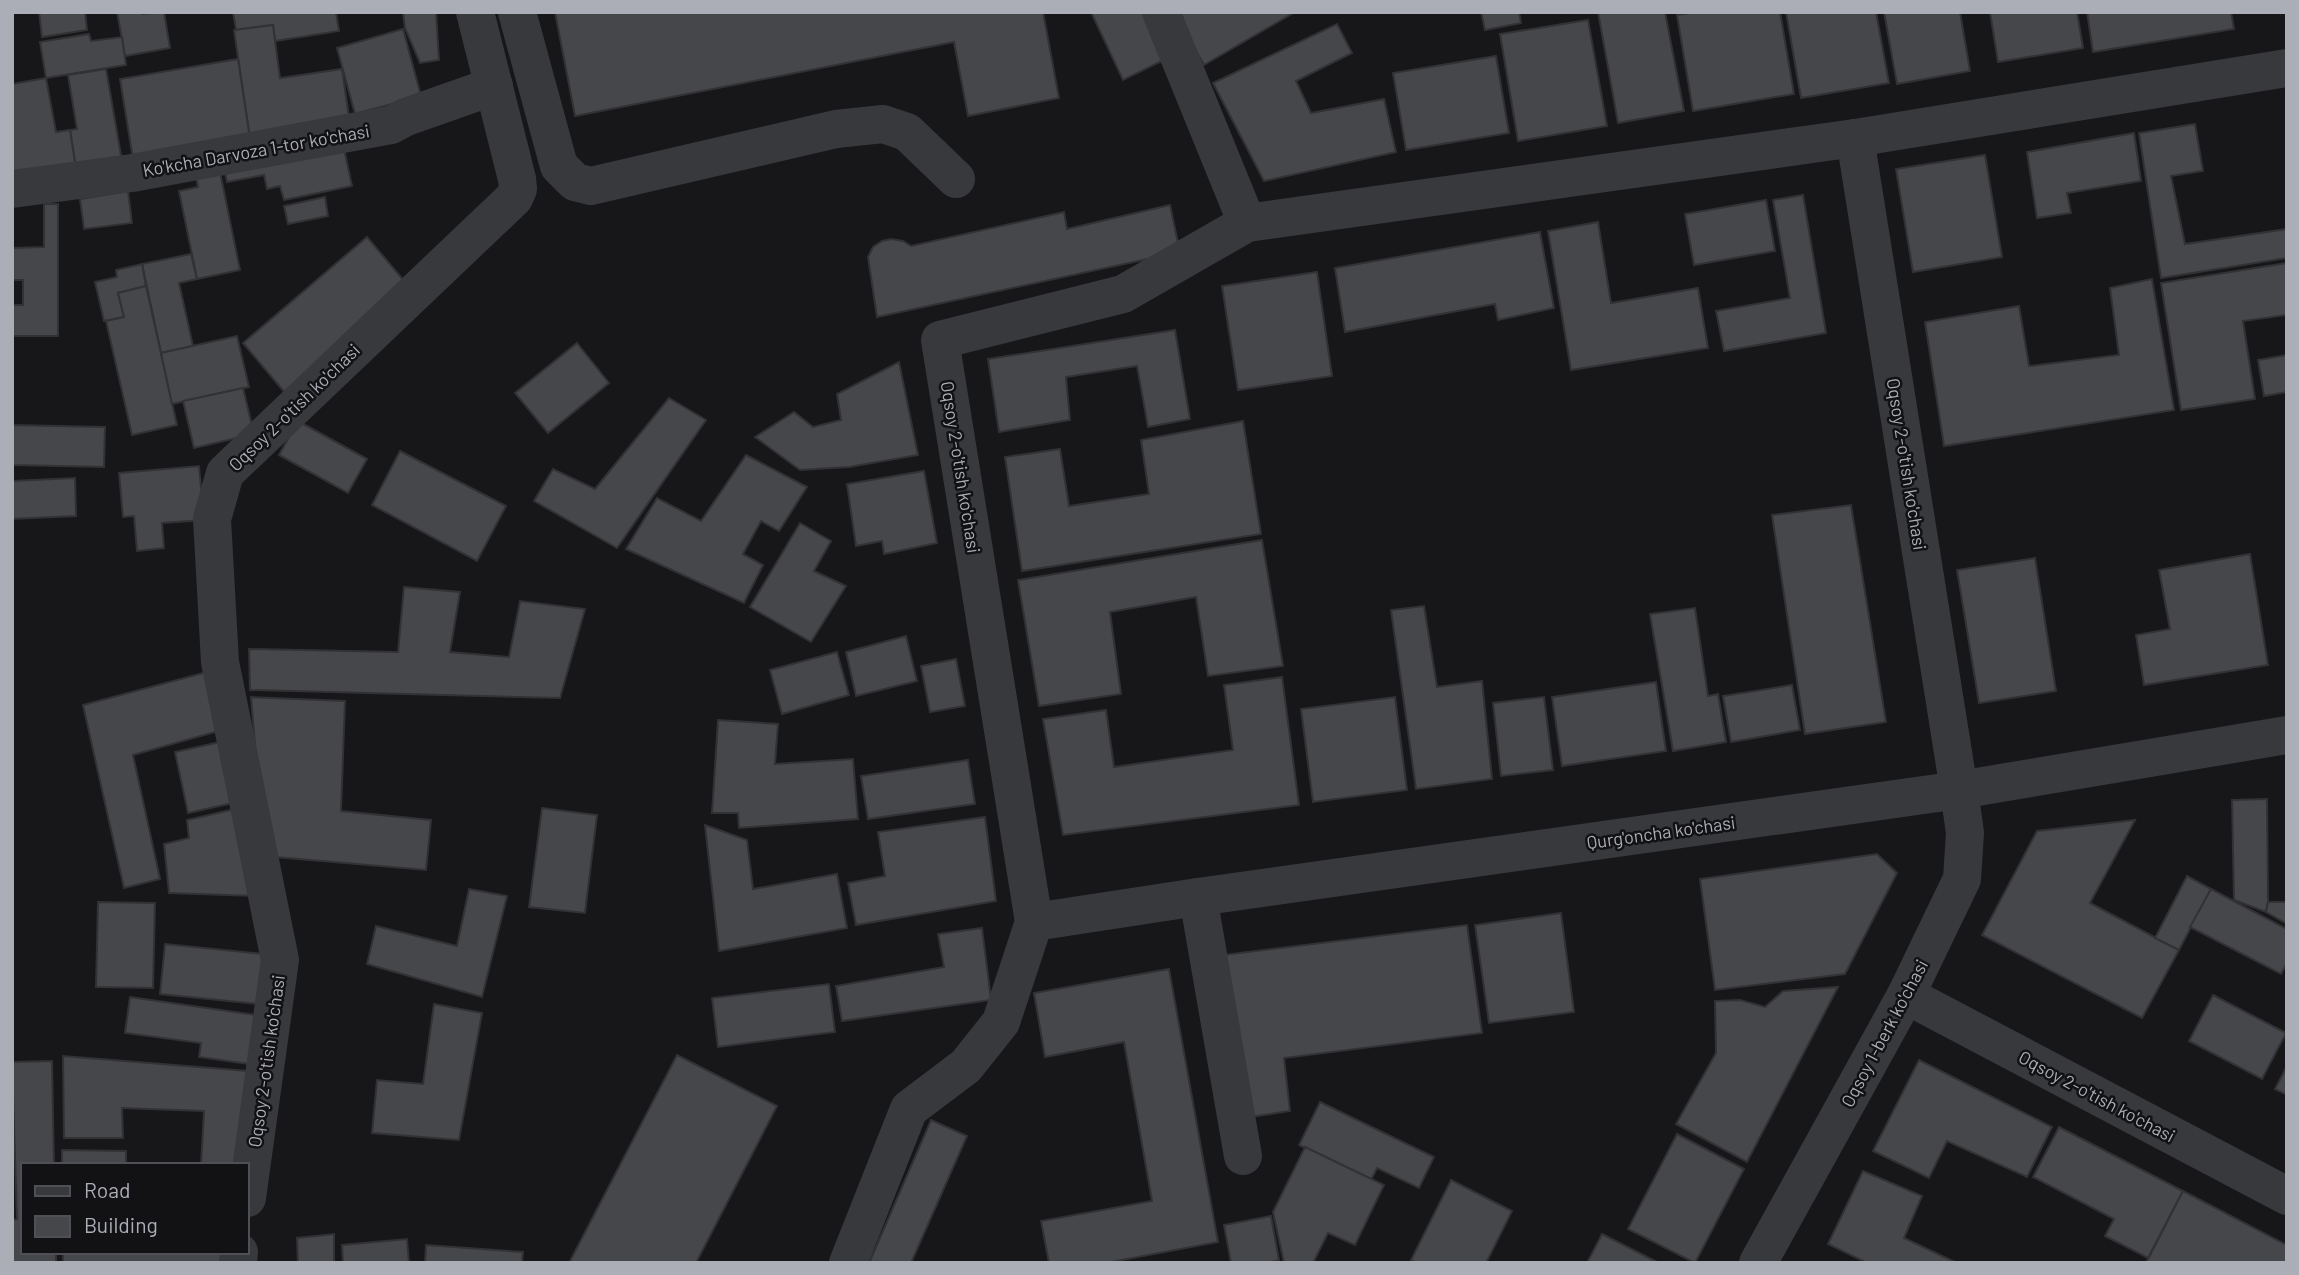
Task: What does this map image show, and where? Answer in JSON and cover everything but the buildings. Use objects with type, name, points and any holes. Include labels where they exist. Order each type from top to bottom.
[{"type":"street","name":"Oqsoy 2-o'tish ko'chasi","points":[[248,1191],[280,960],[220,662],[212,519],[225,473],[514,198],[518,189],[517,179],[475,12]]},
{"type":"street","points":[[517,12],[559,166],[575,182],[591,186],[836,129],[883,124],[907,132],[956,179]]},
{"type":"street","points":[[1161,12],[1247,223]]},
{"type":"street","name":"Oqsoy 2-o'tish ko'chasi","points":[[1034,922],[940,340],[1123,294],[1247,223],[1855,138],[2287,68]]},
{"type":"street","name":"Ko'kcha Darvoza 1-tor ko'chasi","points":[[12,189],[132,173],[391,125],[406,117],[494,86]]},
{"type":"street","name":"Oqsoy 2-o'tish ko'chasi","points":[[1855,138],[1959,790]]},
{"type":"street","name":"Qurg'oncha ko'chasi","points":[[1034,922],[1959,790],[2287,735]]},
{"type":"street","name":"Oqsoy 1-berk ko'chasi","points":[[1758,1263],[1906,995],[1962,879],[1965,833],[1959,790]]},
{"type":"street","points":[[1198,897],[1243,1156]]},
{"type":"street","points":[[848,1263],[909,1109],[966,1066],[1001,1022],[1034,922]]},
{"type":"street","name":"Oqsoy 2-o'tish ko'chasi","points":[[1906,995],[2287,1196]]}]
